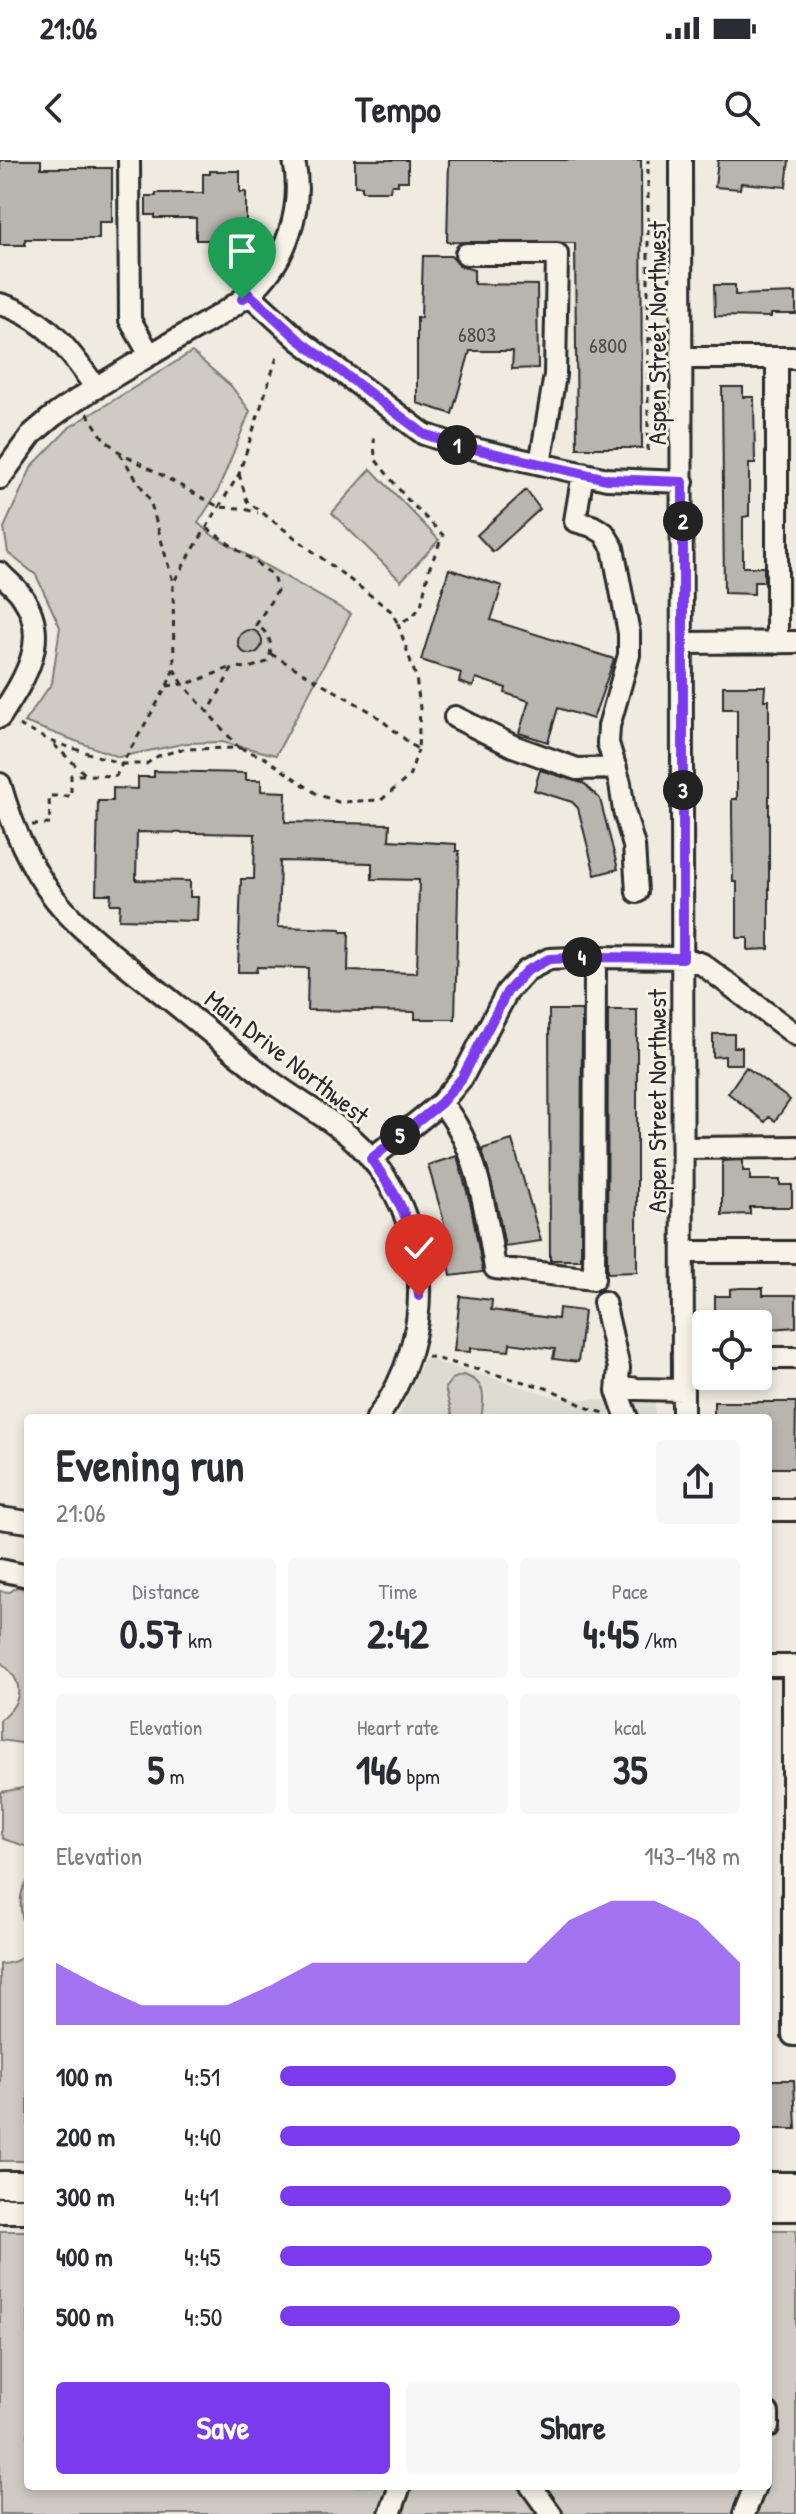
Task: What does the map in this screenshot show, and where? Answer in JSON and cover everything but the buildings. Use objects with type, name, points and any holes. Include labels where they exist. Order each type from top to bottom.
[{"type":"main road","points":[[0,2184],[24,2184]]},
{"type":"main road","points":[[772,2185],[796,2185]]},
{"type":"main road","points":[[772,2208],[796,2208]]},
{"type":"main road","points":[[0,2210],[24,2210]]},
{"type":"street","points":[[129,160],[130,320],[150,355]]},
{"type":"street","points":[[0,478],[41,425],[249,294],[276,262],[289,234],[296,199],[294,160]]},
{"type":"street","name":"Aspen Street Northwest","points":[[681,160],[683,1414]]},
{"type":"street","points":[[466,254],[557,254],[555,375],[540,464]]},
{"type":"street","points":[[249,294],[298,339],[424,434],[439,441],[583,473],[634,481],[683,482]]},
{"type":"street","points":[[0,304],[54,333],[96,388]]},
{"type":"street","points":[[683,358],[786,358],[787,491],[787,642],[683,643]]},
{"type":"street","points":[[583,473],[575,521],[604,533],[613,548],[630,644],[626,670],[609,726],[608,743],[634,846],[637,892]]},
{"type":"street","points":[[0,573],[22,595],[33,619],[34,648],[29,671],[4,715]]},
{"type":"street","points":[[455,717],[513,746],[577,769],[616,768]]},
{"type":"street","name":"Main Drive Northwest","points":[[0,784],[26,852],[53,898],[67,913],[99,943],[257,1070],[358,1145],[397,1195],[415,1244],[419,1296],[415,1337],[410,1353],[394,1391],[380,1414]]},
{"type":"street","points":[[441,1103],[462,1131],[485,1208],[495,1268],[594,1279],[595,957]]},
{"type":"street","points":[[371,1159],[441,1103],[462,1078],[507,992],[526,971],[549,959],[683,958],[702,964],[796,1035]]},
{"type":"street","points":[[683,1148],[796,1147]]},
{"type":"street","points":[[683,1252],[796,1252]]},
{"type":"street","points":[[604,1302],[619,1368],[622,1414]]},
{"type":"street","points":[[683,1358],[692,1358]]},
{"type":"street","points":[[772,1358],[796,1358]]},
{"type":"street","points":[[618,1386],[683,1390]]},
{"type":"street","points":[[772,1510],[796,1510]]},
{"type":"street","points":[[0,1518],[24,1521]]},
{"type":"street","points":[[0,1570],[24,1575]]},
{"type":"street","points":[[772,1666],[794,1666],[793,2035],[796,2035]]},
{"type":"street","points":[[390,2514],[399,2490]]},
{"type":"street","points":[[534,2490],[551,2514]]},
{"type":"street","points":[[744,2514],[753,2490]]},
{"type":"path","points":[[648,160],[648,451]]},
{"type":"path","points":[[648,339],[667,339]]},
{"type":"path","points":[[173,583],[239,474],[277,357]]},
{"type":"path","points":[[87,413],[104,439],[118,451],[219,507],[241,508],[261,514]]},
{"type":"path","points":[[374,438],[375,459],[406,498],[443,535],[429,569],[421,606],[413,616],[398,624]]},
{"type":"path","points":[[25,826],[50,824],[49,796],[71,796],[71,775],[116,776],[174,668],[173,583],[150,500],[118,451]]},
{"type":"path","points":[[4,715],[50,741],[122,764],[146,764],[158,756],[183,749],[239,748],[265,758],[317,794],[338,802],[381,800],[409,777],[418,750],[420,708],[416,677],[391,611],[349,576],[261,514],[247,501],[239,474]]},
{"type":"path","points":[[167,686],[200,681],[233,667],[249,668],[267,662],[271,654],[271,642],[265,629],[256,625],[277,591],[273,575],[206,527]]},
{"type":"path","points":[[271,654],[373,713],[418,750]]},
{"type":"path","points":[[208,713],[233,667]]},
{"type":"path","points":[[174,668],[183,684],[239,748]]},
{"type":"path","points":[[50,741],[86,775]]},
{"type":"path","points":[[422,1355],[546,1388],[564,1394],[588,1410],[611,1414]]},
{"type":"shaded area","points":[[192,352],[231,386],[250,411],[217,493],[198,523],[212,535],[351,614],[276,755],[222,742],[187,743],[119,757],[24,722],[52,683],[60,627],[36,575],[8,553],[4,528],[32,466],[70,427]]},
{"type":"shaded area","points":[[371,469],[439,540],[401,581],[332,513]]},
{"type":"shaded area","points":[[424,1358],[558,1398],[655,1402],[655,1414],[400,1414]]},
{"type":"shaded area","points":[[463,1375],[476,1381],[482,1391],[482,1414],[452,1414],[445,1388],[452,1379]]},
{"type":"shaded area","points":[[17,1587],[24,1589],[24,1743],[0,1740],[0,1720],[14,1706],[18,1691],[14,1676],[0,1662],[0,1591],[10,1592]]},
{"type":"shaded area","points":[[24,1788],[24,1846],[3,1839],[1,1792]]},
{"type":"shaded area","points":[[24,1889],[24,1929],[21,1906]]},
{"type":"shaded area","points":[[24,1954],[24,2161],[0,2161],[0,1964],[16,1961]]},
{"type":"shaded area","points":[[772,2230],[796,2230],[796,2514],[0,2514],[0,2231],[24,2231],[24,2490],[772,2490]]},
{"type":"route","points":[[242,299],[249,294],[298,339],[410,425],[439,441],[607,479],[683,482],[683,958],[549,959],[526,971],[507,992],[462,1078],[441,1103],[371,1159],[397,1195],[411,1227],[419,1296]]}]
